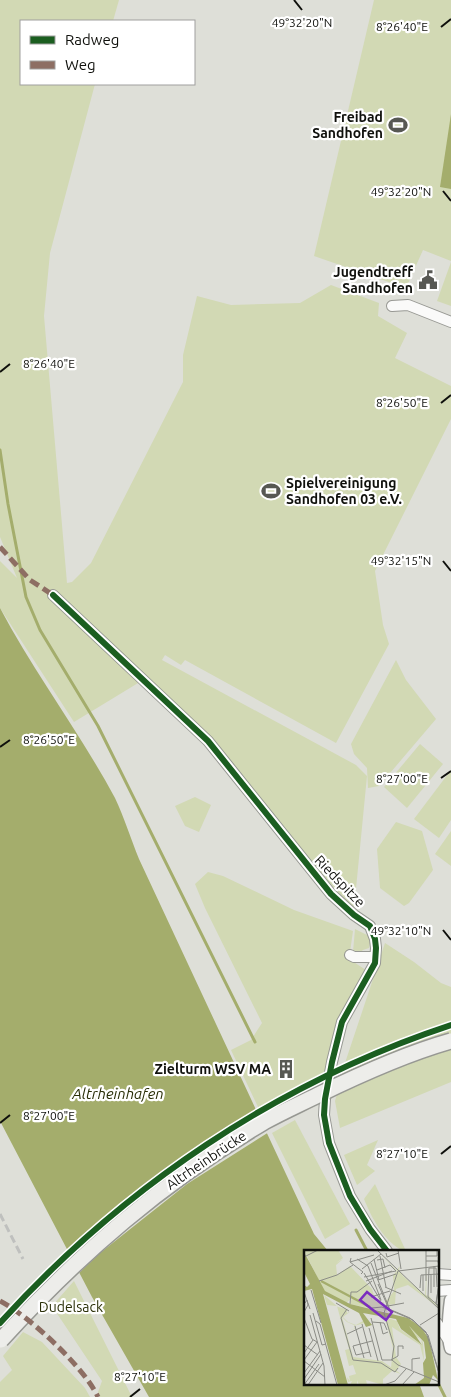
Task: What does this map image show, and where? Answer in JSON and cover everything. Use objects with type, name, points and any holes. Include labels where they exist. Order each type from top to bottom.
[{"type":"main road","name":"Altrheinbrücke","points":[[1,1340],[93,1246],[144,1203],[201,1161],[266,1121],[348,1080],[451,1040]]},
{"type":"street","points":[[392,306],[408,305],[451,322]]},
{"type":"street","name":"Riedspitze","points":[[53,595],[208,741],[331,894],[354,915],[370,926],[375,939],[375,962],[342,1022],[332,1062],[324,1115],[329,1143],[350,1196],[370,1230],[386,1250]]},
{"type":"street","points":[[350,955],[354,957],[375,957]]},
{"type":"street","points":[[438,1274],[451,1275]]},
{"type":"street","points":[[438,1291],[451,1290]]},
{"type":"street","points":[[450,1345],[449,1311],[451,1300]]},
{"type":"street","points":[[438,1325],[450,1345]]},
{"type":"green space","points":[[0,0],[119,0],[113,20],[20,20],[20,85],[95,85],[50,253],[44,316],[67,583],[72,582],[91,563],[183,382],[183,355],[197,296],[231,305],[300,303],[331,285],[379,303],[378,316],[407,333],[395,358],[451,386],[451,419],[375,571],[383,625],[389,644],[336,743],[185,660],[181,665],[165,655],[162,660],[356,765],[367,776],[354,909],[308,860],[209,739],[148,677],[74,722],[0,608],[0,561],[17,578],[0,537]]},
{"type":"green space","name":"Freibad Sandhofen","points":[[374,0],[451,0],[451,261],[423,250],[406,288],[314,256]]},
{"type":"green space","points":[[451,262],[451,306],[437,301]]},
{"type":"green space","points":[[396,660],[406,680],[436,719],[379,786],[368,788],[367,768],[354,754],[351,744]]},
{"type":"green space","points":[[420,744],[443,764],[407,808],[384,787]]},
{"type":"green space","points":[[451,770],[451,820],[439,838],[414,819]]},
{"type":"green space","points":[[195,797],[211,805],[199,832],[185,826],[175,806]]},
{"type":"green space","points":[[396,822],[422,831],[433,870],[409,903],[404,906],[380,888],[377,849]]},
{"type":"green space","points":[[451,831],[451,866],[435,854]]},
{"type":"green space","points":[[208,872],[223,876],[294,910],[353,931],[349,959],[366,970],[325,1073],[259,1109],[231,1050],[251,1040],[262,1023],[195,884]]},
{"type":"green space","points":[[355,929],[371,937],[369,948],[358,954],[353,952]]},
{"type":"green space","points":[[385,943],[441,983],[451,987],[451,1082],[340,1128],[335,1101],[346,1060]]},
{"type":"green space","points":[[295,1120],[350,1224],[325,1239],[272,1133]]},
{"type":"green space","points":[[378,1140],[367,1165],[375,1171],[357,1185],[344,1155]]},
{"type":"green space","points":[[375,1184],[404,1250],[396,1247],[379,1229],[364,1199]]},
{"type":"green space","name":"Dudelsack","points":[[74,1281],[132,1397],[100,1397],[98,1392],[102,1381],[52,1306]]},
{"type":"green space","name":"Dudelsack","points":[[23,1332],[42,1342],[85,1388],[90,1397],[0,1397],[0,1382],[12,1370],[3,1356]]},
{"type":"water","points":[[451,114],[451,189],[440,187]]},
{"type":"water","name":"Altrheinhafen","points":[[0,608],[115,798],[139,859],[314,1234],[327,1250],[304,1250],[304,1384],[419,1384],[424,1397],[149,1397],[92,1297],[0,1121]]},
{"type":"pier","points":[[258,1109],[269,1132],[187,1184],[100,1253],[78,1274],[66,1251],[81,1237],[128,1197],[171,1165]]},
{"type":"waterway","points":[[0,450],[8,504],[26,597],[40,630],[98,726],[255,1042]]},
{"type":"waterway","points":[[356,1230],[366,1250]]},
{"type":"waterway","points":[[438,1383],[445,1397]]},
{"type":"railway","points":[[0,1214],[23,1259]]},
{"type":"marked path","points":[[0,547],[30,580],[53,595]]},
{"type":"marked path","points":[[0,1301],[26,1318],[55,1343],[81,1371],[98,1397]]},
{"type":"cycle path","points":[[53,595],[208,741],[331,894],[354,915],[370,926],[375,939],[375,963],[342,1022],[332,1062],[324,1115],[329,1143],[350,1196],[370,1229],[386,1250]]},
{"type":"cycle path","points":[[0,1323],[47,1274],[98,1228],[151,1184],[206,1145],[264,1109],[325,1077],[387,1049],[451,1025]]},
{"type":"place","name":"Freibad Sandhofen","points":[[398,125]]},
{"type":"place","name":"Jugendtreff Sandhofen","points":[[428,280]]},
{"type":"place","name":"Spielvereinigung Sandhofen 03 e.V.","points":[[271,491]]},
{"type":"place","name":"Zielturm WSV MA","points":[[286,1069]]}]
